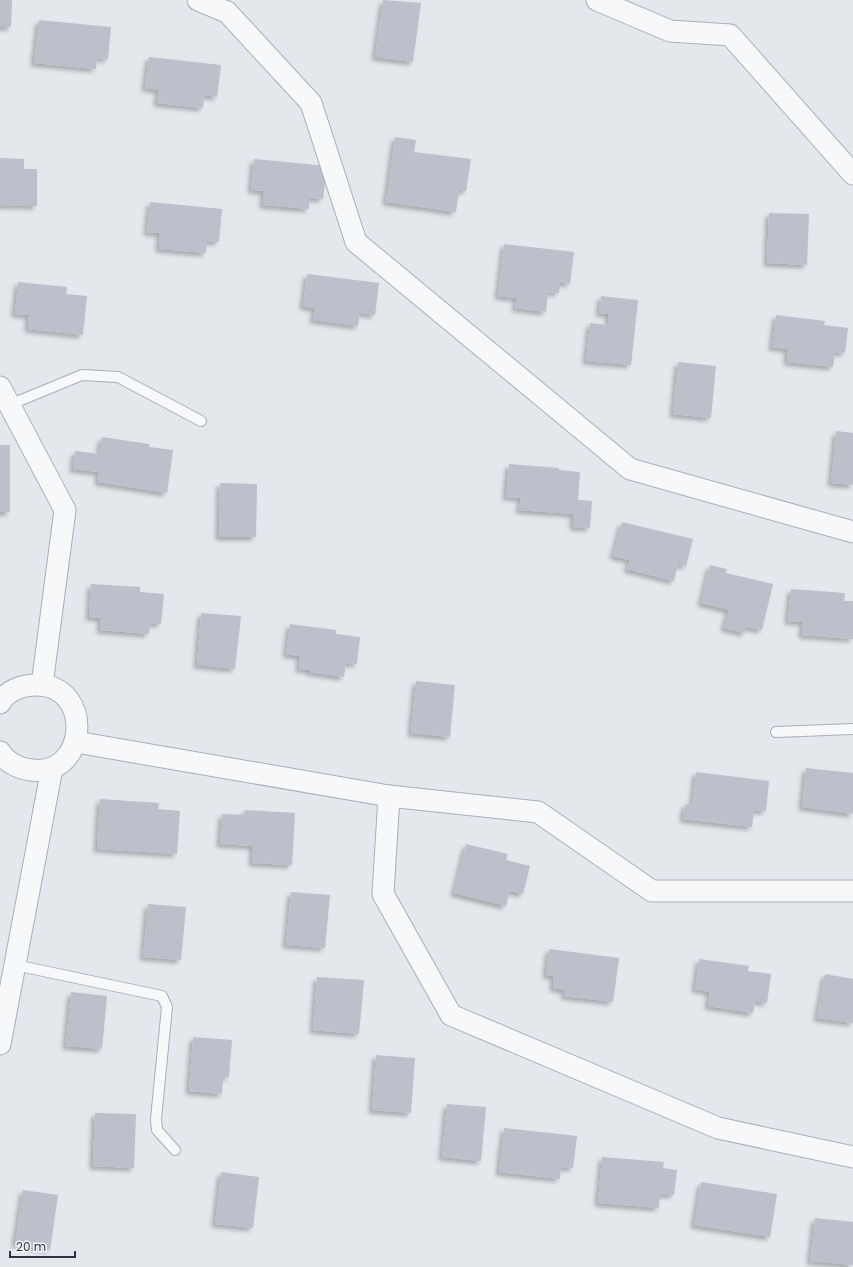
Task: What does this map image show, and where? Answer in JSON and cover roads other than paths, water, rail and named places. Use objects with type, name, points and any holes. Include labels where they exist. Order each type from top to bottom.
[{"type":"street","points":[[198,0],[227,12],[311,103],[356,242],[630,469],[853,532]]},
{"type":"street","points":[[597,0],[670,31],[730,35],[853,174]]},
{"type":"street","points":[[5,396],[65,510],[42,685]]},
{"type":"street","points":[[0,703],[13,691],[26,685],[42,685],[56,690],[68,699],[76,712],[78,727],[76,742],[64,760],[52,768],[37,771],[22,769],[4,758],[0,752]]},
{"type":"street","points":[[76,742],[389,796],[538,812],[652,891],[853,891]]},
{"type":"street","points":[[0,1044],[52,768]]},
{"type":"street","points":[[389,796],[382,894],[451,1015],[718,1128],[853,1157]]},
{"type":"lane","points":[[5,396],[82,375],[102,374],[118,376],[201,421]]},
{"type":"lane","points":[[776,732],[853,729]]},
{"type":"lane","points":[[15,965],[162,996],[167,1007],[156,1119],[157,1130],[175,1150]]}]
